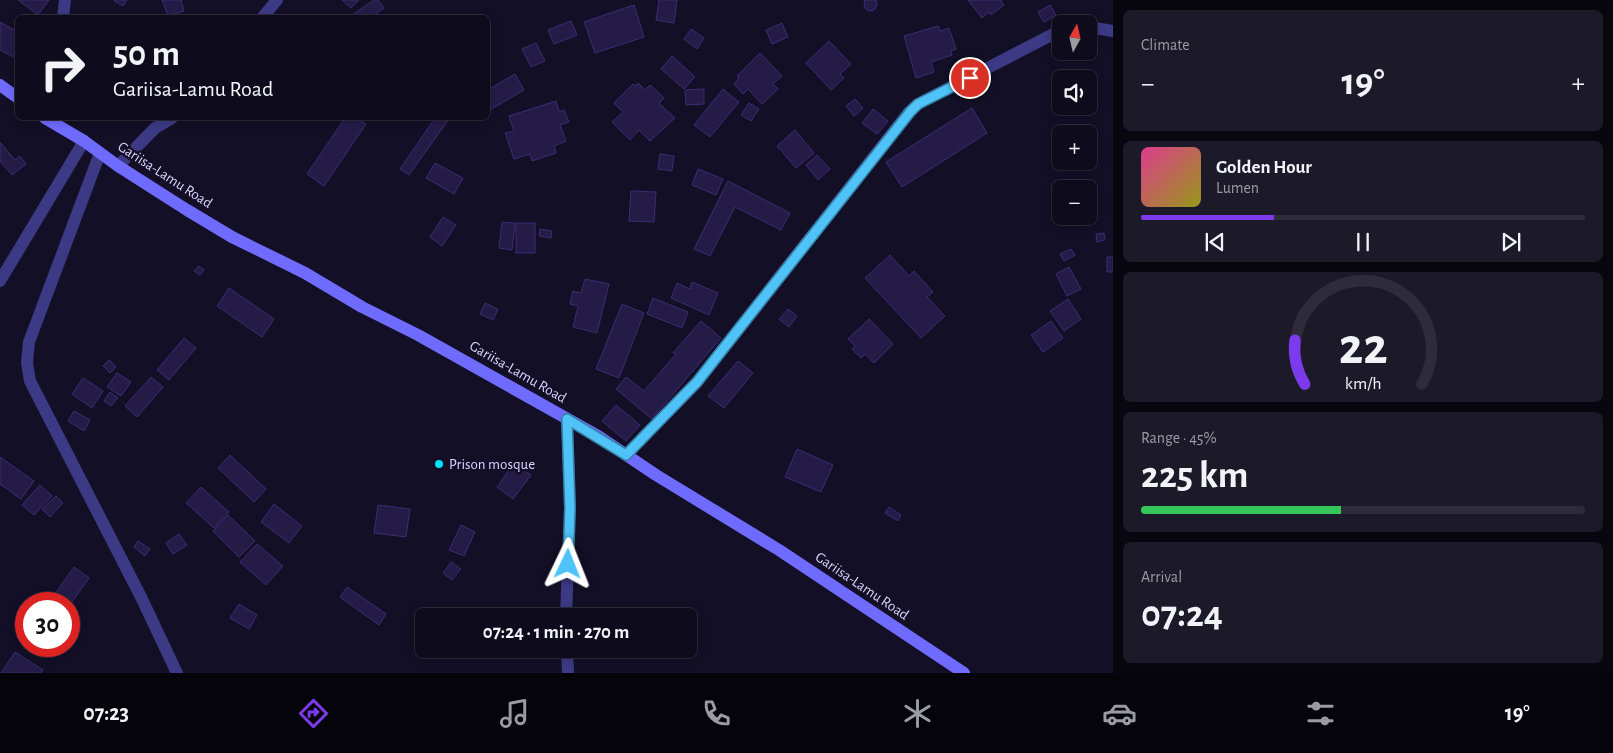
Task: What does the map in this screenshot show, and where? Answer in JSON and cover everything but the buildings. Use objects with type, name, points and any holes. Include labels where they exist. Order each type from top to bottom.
[{"type":"street","points":[[63,15],[65,0]]},
{"type":"street","points":[[264,15],[277,0]]},
{"type":"street","points":[[1098,28],[1113,31]]},
{"type":"street","points":[[626,455],[697,382],[918,104],[1052,35]]},
{"type":"street","points":[[0,85],[15,96]]},
{"type":"street","name":"Gariisa-Lamu Road","points":[[50,120],[186,210],[232,237],[305,273],[362,307],[418,335],[567,419],[779,550],[964,673]]},
{"type":"street","points":[[118,166],[155,128],[169,120]]},
{"type":"street","points":[[0,281],[84,141]]},
{"type":"street","points":[[100,153],[39,312],[29,342],[27,362],[30,381],[141,597],[177,673]]},
{"type":"street","points":[[566,608],[570,508],[567,419]]},
{"type":"street","points":[[567,658],[568,673]]},
{"type":"place","name":"Prison mosque","points":[[439,464]]},
{"type":"route","points":[[568,564],[570,508],[567,419],[598,436],[626,455],[697,382],[910,112],[918,104],[970,78]]}]
